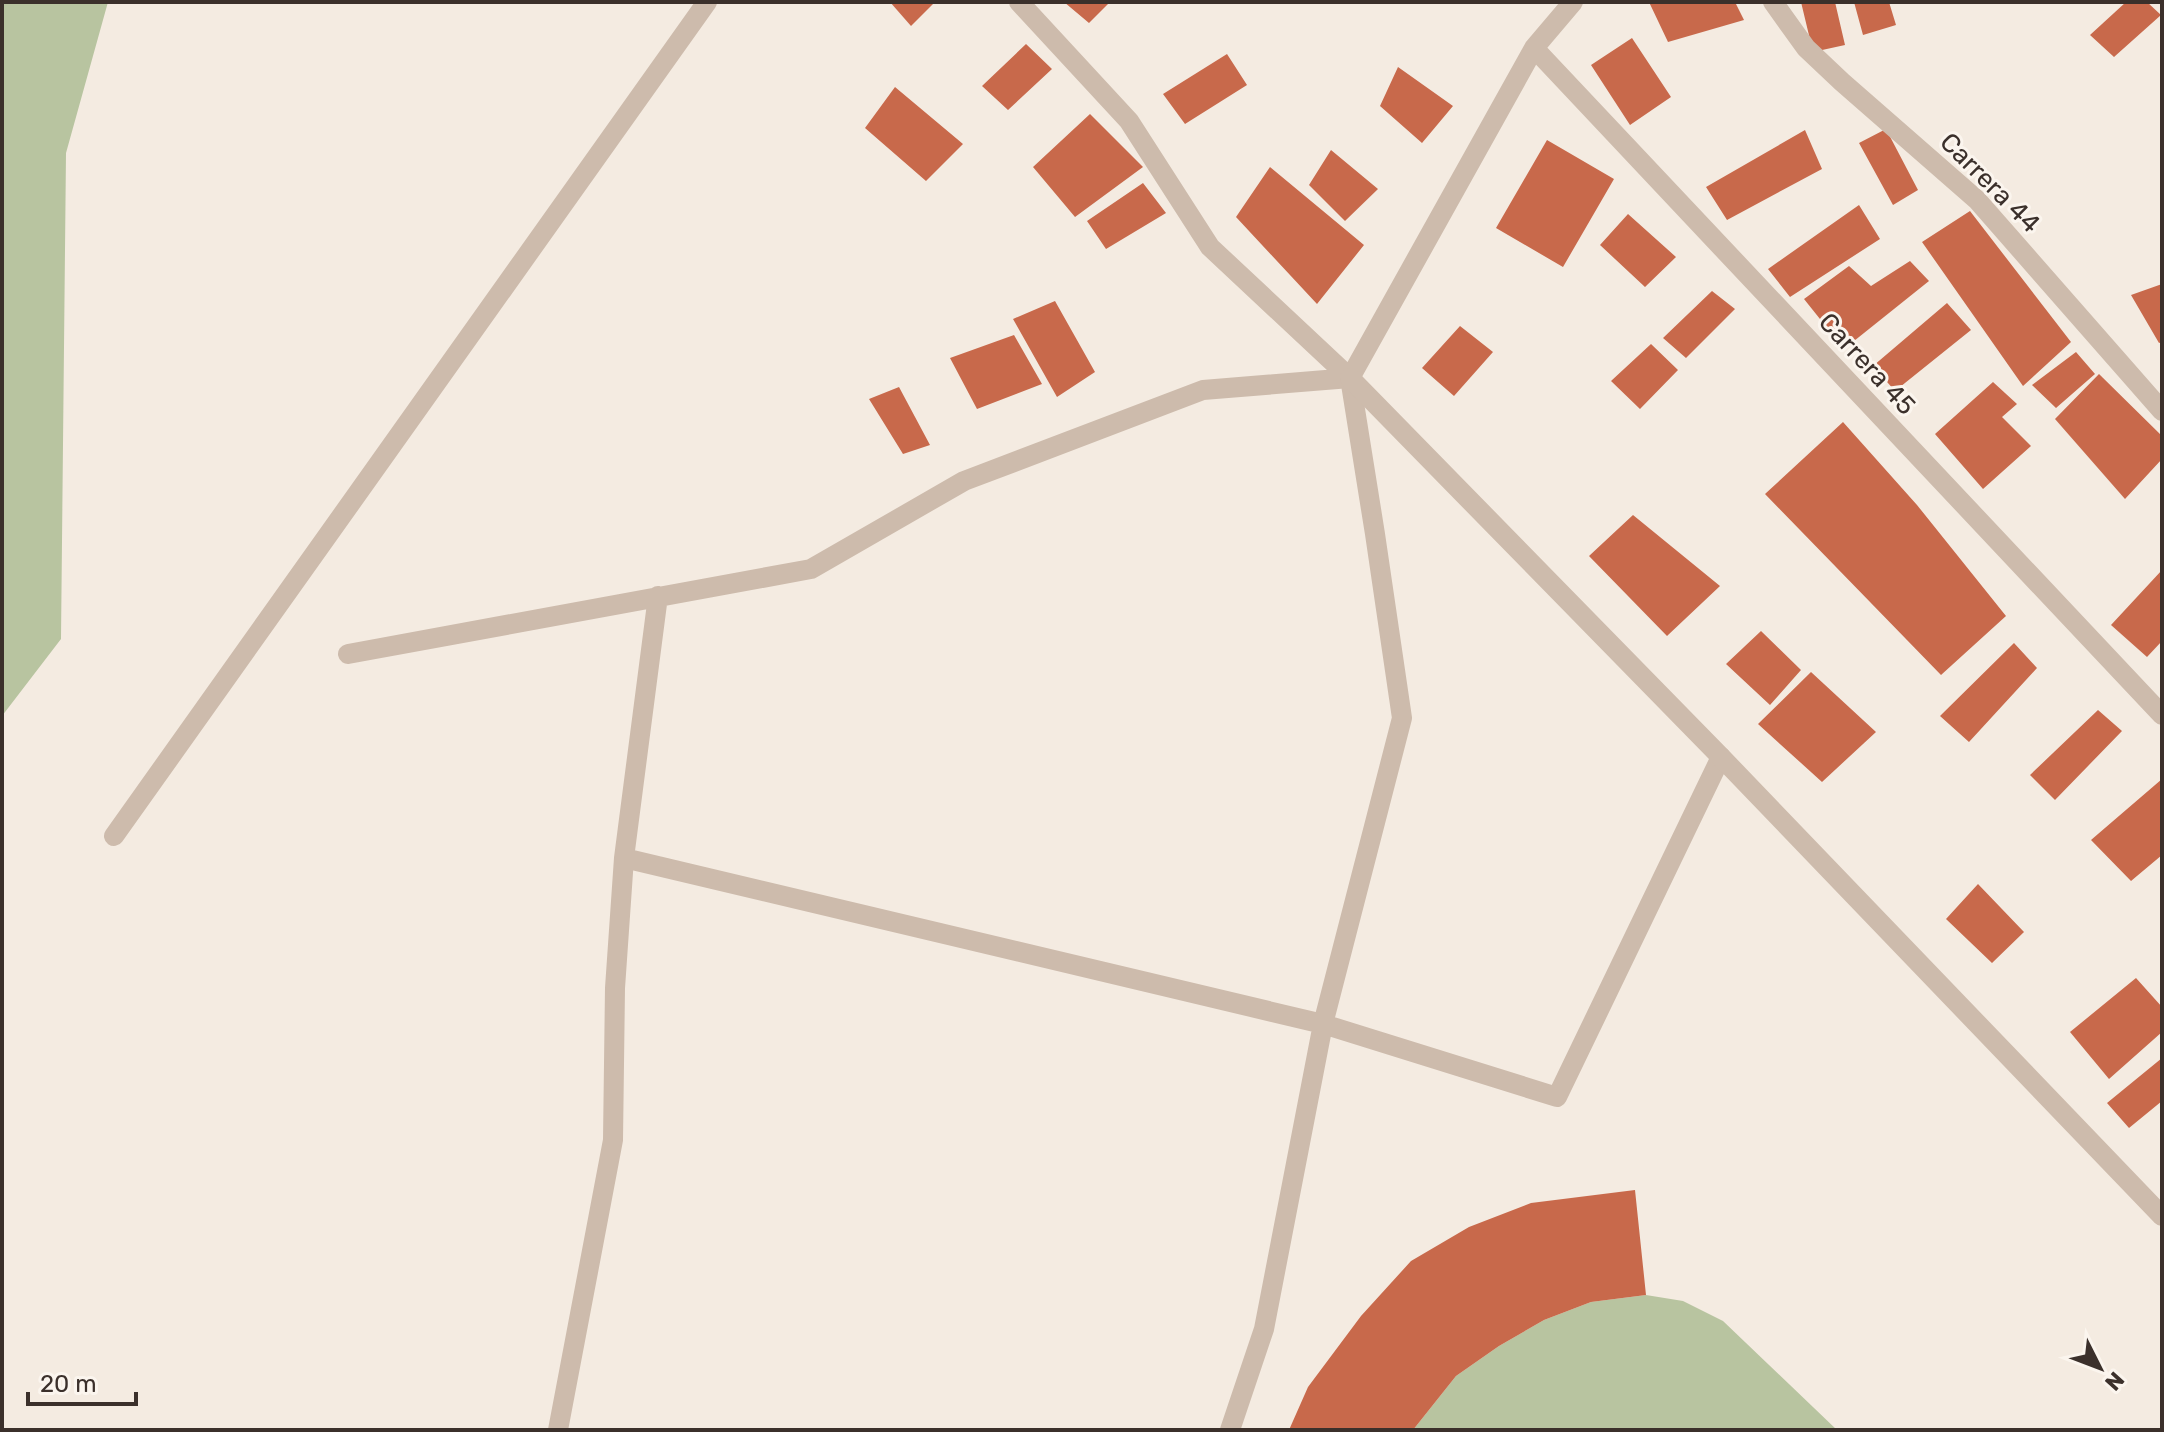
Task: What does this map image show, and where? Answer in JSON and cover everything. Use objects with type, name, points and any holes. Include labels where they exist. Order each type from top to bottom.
[{"type":"street","points":[[114,836],[707,2]]},
{"type":"street","points":[[1019,2],[1129,121],[1210,247],[1350,378],[1721,757],[2162,1216]]},
{"type":"street","points":[[1230,1430],[1264,1329],[1323,1024],[1402,718],[1350,378],[1534,48],[1573,2]]},
{"type":"street","name":"Carrera 44","points":[[1773,2],[1815,56],[1977,200],[2162,411]]},
{"type":"street","name":"Carrera 45","points":[[1534,48],[2162,715]]},
{"type":"street","points":[[348,654],[811,569],[964,481],[1203,390],[1350,378]]},
{"type":"street","points":[[558,1430],[613,1140],[615,988],[624,858],[658,596]]},
{"type":"street","points":[[624,858],[1323,1024],[1557,1097],[1721,757]]},
{"type":"green space","points":[[2,2],[108,2],[66,153],[61,639],[2,716]]},
{"type":"green space","points":[[1646,1295],[1683,1301],[1723,1321],[1837,1430],[1413,1430],[1456,1376],[1499,1346],[1544,1320],[1591,1302]]},
{"type":"building","points":[[890,2],[935,2],[911,26]]},
{"type":"building","points":[[1064,2],[1110,2],[1089,23]]},
{"type":"building","points":[[1649,2],[1735,2],[1744,20],[1668,42]]},
{"type":"building","points":[[1801,2],[1835,2],[1845,45],[1813,52]]},
{"type":"building","points":[[1854,2],[1889,2],[1896,25],[1863,35]]},
{"type":"building","points":[[2126,2],[2147,2],[2161,15],[2114,57],[2090,35]]},
{"type":"building","points":[[1632,38],[1671,97],[1630,125],[1591,65]]},
{"type":"building","points":[[1026,44],[1052,69],[1008,110],[982,86]]},
{"type":"building","points":[[1227,54],[1247,85],[1185,124],[1163,94]]},
{"type":"building","points":[[1398,67],[1453,106],[1422,143],[1380,106]]},
{"type":"building","points":[[895,87],[963,144],[926,181],[865,128]]},
{"type":"building","points":[[1090,114],[1143,167],[1075,217],[1033,167]]},
{"type":"building","points":[[1886,129],[1918,190],[1893,205],[1859,143]]},
{"type":"building","points":[[1805,130],[1822,169],[1727,220],[1706,187]]},
{"type":"building","points":[[1547,140],[1614,179],[1563,267],[1496,228]]},
{"type":"building","points":[[1331,150],[1378,189],[1345,221],[1309,185]]},
{"type":"building","points":[[1270,167],[1364,245],[1317,304],[1236,217]]},
{"type":"building","points":[[1143,183],[1166,213],[1106,249],[1087,221]]},
{"type":"building","points":[[1859,205],[1880,239],[1790,297],[1768,269]]},
{"type":"building","points":[[1970,211],[2071,342],[2023,386],[1922,242]]},
{"type":"building","points":[[1628,214],[1676,257],[1645,287],[1600,245]]},
{"type":"building","points":[[1910,261],[1929,281],[1844,349],[1804,299],[1849,266],[1871,286]]},
{"type":"building","points":[[2162,284],[2162,342],[2159,343],[2131,295]]},
{"type":"building","points":[[1712,291],[1735,309],[1686,358],[1663,338]]},
{"type":"building","points":[[1055,301],[1095,372],[1057,397],[1013,319]]},
{"type":"building","points":[[1947,303],[1971,330],[1895,391],[1873,366]]},
{"type":"building","points":[[1460,326],[1493,352],[1454,396],[1422,368]]},
{"type":"building","points":[[1014,335],[1042,384],[977,409],[950,358]]},
{"type":"building","points":[[1651,344],[1678,370],[1640,409],[1611,381]]},
{"type":"building","points":[[2076,352],[2095,374],[2056,408],[2032,385]]},
{"type":"building","points":[[2099,374],[2162,436],[2162,459],[2125,499],[2055,419]]},
{"type":"building","points":[[1993,382],[2017,404],[2002,417],[2031,446],[1983,489],[1935,434]]},
{"type":"building","points":[[899,387],[930,445],[903,454],[869,399]]},
{"type":"building","points":[[1843,422],[1917,505],[2006,616],[1941,675],[1765,494]]},
{"type":"building","points":[[1633,515],[1720,586],[1667,636],[1589,556]]},
{"type":"building","points":[[2162,570],[2162,641],[2147,657],[2111,625]]},
{"type":"building","points":[[1761,631],[1801,670],[1770,705],[1726,664]]},
{"type":"building","points":[[2014,643],[2037,668],[1969,742],[1940,716]]},
{"type":"building","points":[[1811,672],[1876,732],[1822,782],[1758,724]]},
{"type":"building","points":[[2098,710],[2122,731],[2055,800],[2030,775]]},
{"type":"building","points":[[2162,779],[2162,855],[2131,881],[2091,840]]},
{"type":"building","points":[[1978,884],[2024,932],[1992,963],[1946,919]]},
{"type":"building","points":[[2136,978],[2162,1007],[2162,1032],[2109,1079],[2070,1032]]},
{"type":"building","points":[[2162,1058],[2162,1101],[2129,1128],[2107,1103]]},
{"type":"building","points":[[1635,1190],[1646,1295],[1591,1302],[1544,1320],[1499,1346],[1456,1376],[1413,1430],[1289,1430],[1308,1387],[1361,1316],[1411,1261],[1469,1227],[1531,1203]]}]
